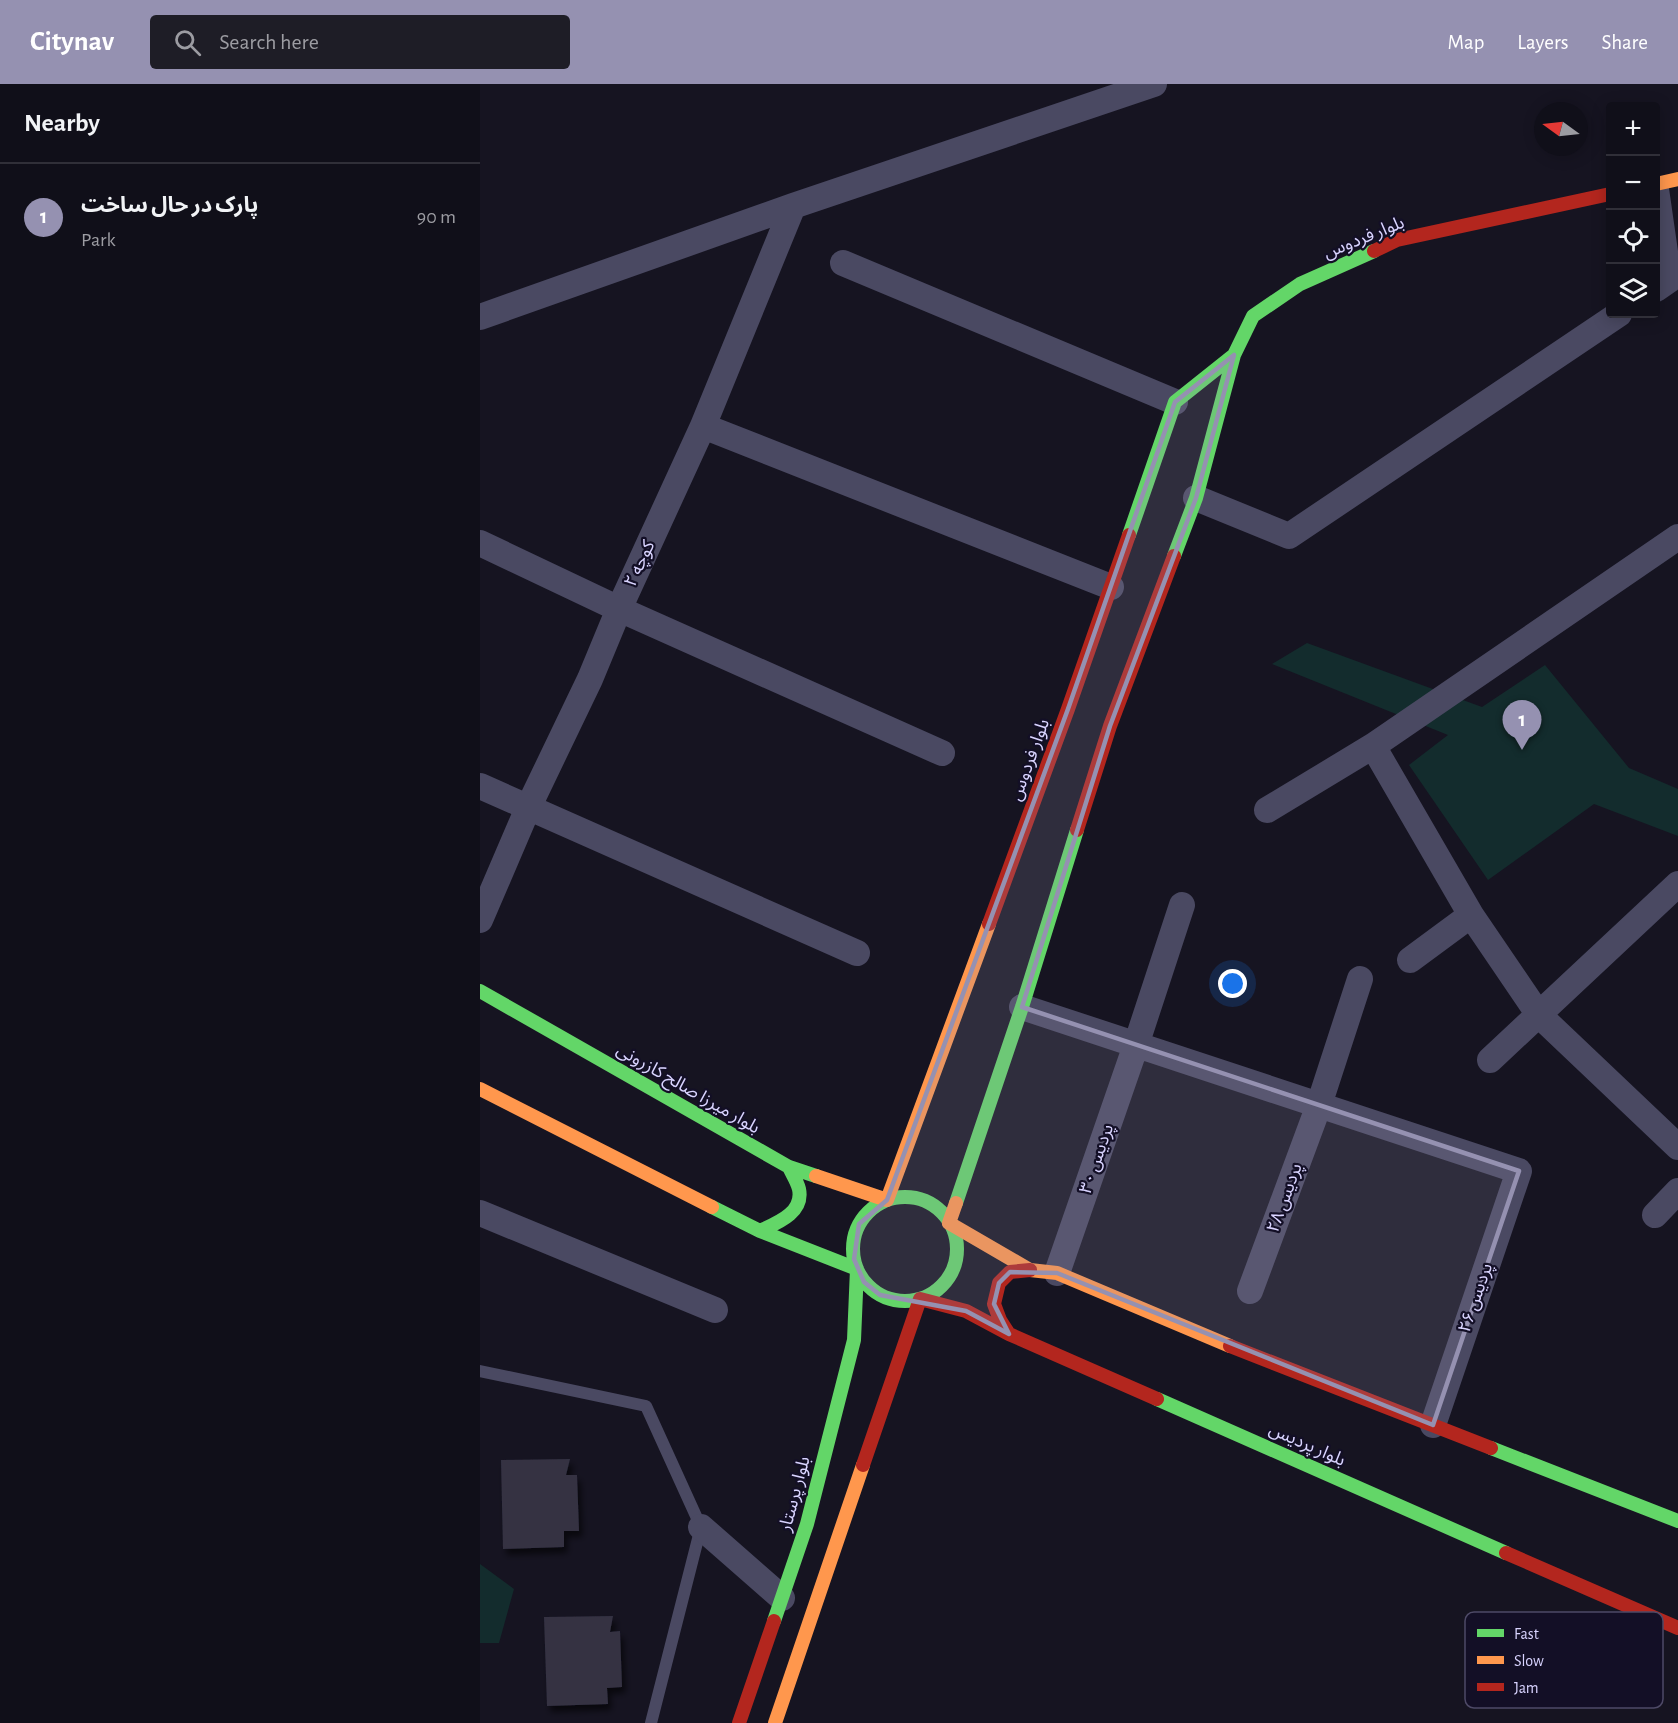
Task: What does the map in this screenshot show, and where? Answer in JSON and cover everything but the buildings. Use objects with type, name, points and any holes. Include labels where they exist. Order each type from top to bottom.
[{"type":"street","points":[[480,317],[793,206],[1154,84]]},
{"type":"street","points":[[1660,183],[1678,179]]},
{"type":"street","name":"بلوار فردوس","points":[[949,1223],[1022,1007],[1105,724],[1196,498],[1234,355],[1253,316],[1300,284],[1397,240],[1606,195]]},
{"type":"street","name":"کوچه ۲","points":[[480,920],[528,808],[590,679],[619,609],[703,426],[793,206]]},
{"type":"street","points":[[1659,210],[1669,280],[1660,286]]},
{"type":"street","points":[[843,263],[1175,402]]},
{"type":"street","points":[[1196,498],[1289,536],[1613,318]]},
{"type":"street","name":"بلوار فردوس","points":[[887,1200],[1073,711],[1111,587],[1175,402],[1234,355]]},
{"type":"street","points":[[703,426],[1111,587]]},
{"type":"street","points":[[1267,810],[1373,746],[1678,537]]},
{"type":"street","points":[[480,543],[619,609],[942,753]]},
{"type":"street","points":[[1373,746],[1471,915],[1539,1015],[1678,1147]]},
{"type":"street","points":[[480,786],[857,953]]},
{"type":"street","points":[[1490,1060],[1678,884]]},
{"type":"street","name":"پردیس ۳۰","points":[[1057,1273],[1182,905]]},
{"type":"street","points":[[1410,960],[1471,915]]},
{"type":"street","name":"پردیس ۲۸","points":[[1250,1291],[1319,1105],[1360,979]]},
{"type":"street","name":"بلوار میرزا صالح کازرونی","points":[[480,991],[789,1167],[887,1200]]},
{"type":"street","points":[[1022,1007],[1319,1105]]},
{"type":"street","points":[[480,1089],[760,1231],[857,1269]]},
{"type":"street","name":"پردیس ۲۶","points":[[1319,1105],[1519,1171],[1433,1425]]},
{"type":"street","points":[[760,1231],[786,1220],[796,1206],[800,1191],[789,1167]]},
{"type":"street","points":[[1655,1215],[1678,1191]]},
{"type":"street","points":[[899,1197],[921,1200],[940,1211],[949,1223],[956,1239],[957,1250],[952,1271],[939,1288],[920,1299],[904,1302],[880,1295],[864,1282],[857,1269],[853,1247],[854,1235],[866,1214],[876,1206],[899,1197]]},
{"type":"street","points":[[480,1214],[715,1310]]},
{"type":"street","points":[[949,1223],[1030,1270]]},
{"type":"street","name":"بلوار پرستار","points":[[739,1723],[807,1524],[854,1340],[857,1269]]},
{"type":"street","points":[[1009,1334],[994,1304],[999,1282],[1010,1272],[1030,1270],[1057,1273],[1229,1346],[1678,1521]]},
{"type":"street","points":[[775,1723],[920,1299]]},
{"type":"street","name":"بلوار پردیس","points":[[920,1299],[966,1311],[1009,1334],[1642,1612]]},
{"type":"street","points":[[701,1527],[782,1598]]},
{"type":"street","name":"بلوار پردیس","points":[[1663,1621],[1678,1628]]},
{"type":"lane","points":[[480,1371],[646,1406],[701,1527],[651,1723]]},
{"type":"highlighted area","points":[[1234,355],[1196,498],[1110,726],[1022,1007],[1519,1171],[1433,1425],[1057,1273],[1010,1272],[999,1283],[994,1304],[1009,1334],[966,1311],[880,1295],[864,1282],[854,1259],[859,1224],[887,1200],[1068,709],[1175,402]]},
{"type":"green space","points":[[1307,643],[1482,707],[1545,665],[1629,768],[1678,789],[1678,836],[1594,804],[1488,880],[1409,765],[1448,735],[1272,664]]},
{"type":"green space","points":[[480,1564],[514,1589],[499,1643],[480,1643]]},
{"type":"traffic: fast","points":[[1174,556],[1196,498],[1234,355],[1253,316],[1300,284],[1374,251]]},
{"type":"traffic: fast","points":[[1129,535],[1175,402],[1234,355]]},
{"type":"traffic: fast","points":[[956,1203],[1022,1007],[1077,830]]},
{"type":"traffic: fast","points":[[480,991],[789,1167],[816,1176]]},
{"type":"traffic: fast","points":[[760,1231],[788,1216],[797,1205],[799,1189],[789,1167]]},
{"type":"traffic: fast","points":[[905,1197],[925,1201],[942,1212],[953,1229],[957,1249],[953,1269],[942,1286],[925,1297],[905,1301],[885,1297],[868,1286],[857,1269],[853,1249],[857,1229],[868,1212],[885,1201],[905,1197]]},
{"type":"traffic: fast","points":[[712,1207],[760,1231],[857,1269],[854,1340],[807,1524],[774,1621]]},
{"type":"traffic: fast","points":[[1157,1399],[1506,1553]]},
{"type":"traffic: fast","points":[[1491,1448],[1678,1521]]},
{"type":"traffic: slow","points":[[1660,183],[1678,179]]},
{"type":"traffic: slow","points":[[816,1176],[887,1200],[989,924]]},
{"type":"traffic: slow","points":[[480,1089],[712,1207]]},
{"type":"traffic: slow","points":[[956,1203],[949,1223],[1030,1270],[1057,1273],[1230,1346]]},
{"type":"traffic: slow","points":[[775,1723],[863,1465]]},
{"type":"traffic: jam","points":[[1374,251],[1397,240],[1606,195]]},
{"type":"traffic: jam","points":[[989,924],[1129,535]]},
{"type":"traffic: jam","points":[[1077,830],[1110,726],[1174,556]]},
{"type":"traffic: jam","points":[[1009,1334],[994,1304],[999,1283],[1010,1272],[1030,1270]]},
{"type":"traffic: jam","points":[[863,1465],[920,1299],[966,1311],[1009,1334],[1157,1399]]},
{"type":"traffic: jam","points":[[1230,1346],[1491,1448]]},
{"type":"traffic: jam","points":[[1506,1553],[1641,1612]]},
{"type":"traffic: jam","points":[[739,1723],[774,1621]]},
{"type":"traffic: jam","points":[[1663,1621],[1678,1628]]},
{"type":"place","name":"پارک در حال ساخت","points":[[1522,750]]}]
